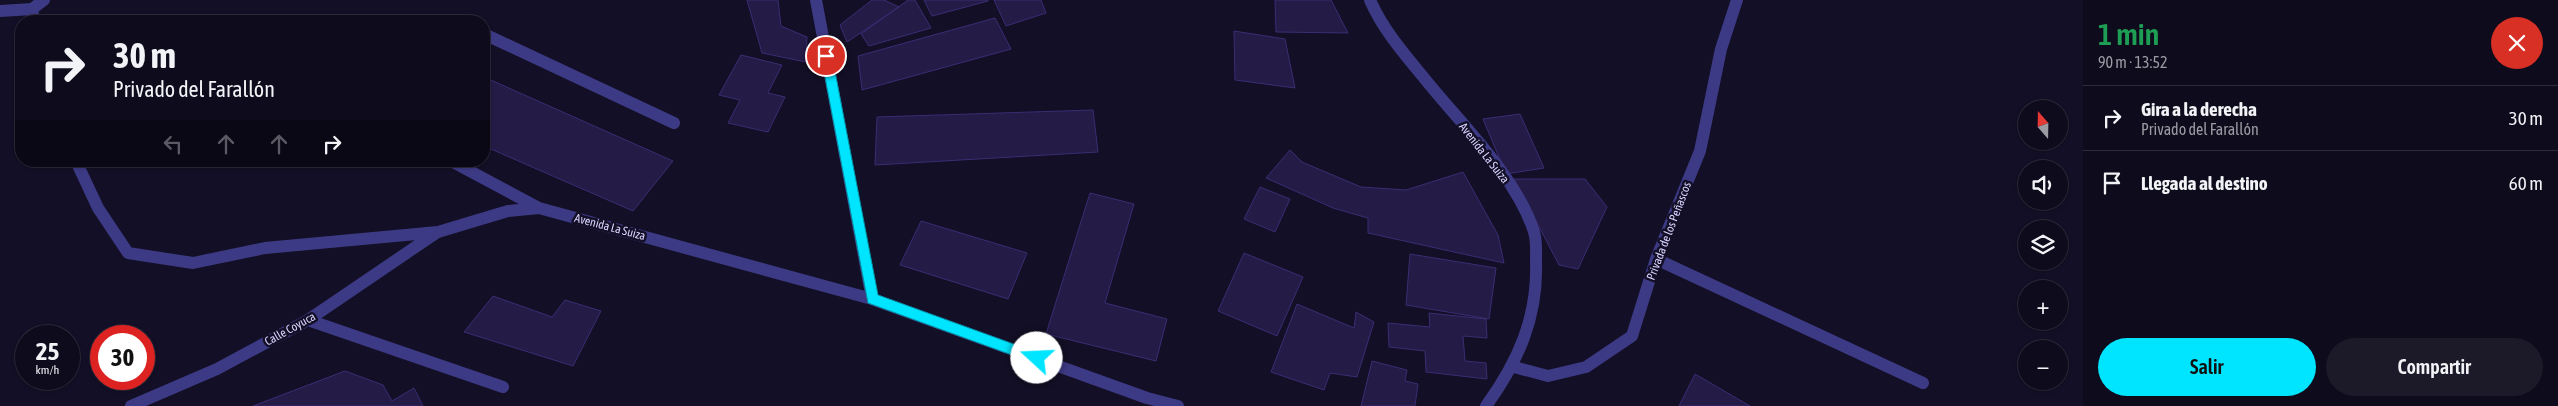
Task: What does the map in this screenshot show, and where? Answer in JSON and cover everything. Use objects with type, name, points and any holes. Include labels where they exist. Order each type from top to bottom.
[{"type":"street","points":[[0,11],[32,9],[44,0]]},
{"type":"street","points":[[816,0],[872,299]]},
{"type":"street","name":"Avenida La Suiza","points":[[1370,0],[1374,11],[1396,44],[1508,183],[1534,233],[1538,280],[1531,324],[1514,368],[1486,406]]},
{"type":"street","name":"Privada de los Peñascos","points":[[1514,368],[1548,376],[1586,367],[1632,336],[1656,259],[1700,151],[1721,49],[1737,0]]},
{"type":"street","points":[[32,9],[33,15]]},
{"type":"street","points":[[490,37],[674,123]]},
{"type":"street","name":"Avenida La Suiza","points":[[79,167],[98,208],[128,253],[192,263],[265,248],[438,232],[508,211],[539,208],[872,299],[1147,402],[1178,406]]},
{"type":"street","points":[[462,167],[539,208]]},
{"type":"street","name":"Calle Coyuca","points":[[131,406],[217,369],[308,320],[438,232]]},
{"type":"street","points":[[1656,259],[1923,383]]},
{"type":"street","points":[[308,320],[503,387]]},
{"type":"building","points":[[747,0],[778,0],[781,26],[807,37],[806,62],[762,53]]},
{"type":"building","points":[[872,0],[884,0],[899,7],[847,42],[840,25]]},
{"type":"building","points":[[908,0],[915,0],[931,28],[869,46],[861,34]]},
{"type":"building","points":[[924,0],[988,0],[988,1],[932,16]]},
{"type":"building","points":[[994,0],[1041,0],[1046,13],[1006,26]]},
{"type":"building","points":[[1275,0],[1331,0],[1348,33],[1276,32]]},
{"type":"building","points":[[995,18],[1011,49],[862,90],[858,56]]},
{"type":"building","points":[[1234,31],[1285,39],[1295,88],[1235,80]]},
{"type":"building","points":[[741,55],[782,65],[768,93],[785,97],[768,132],[728,123],[740,100],[719,95]]},
{"type":"building","points":[[490,80],[673,161],[633,211],[490,149]]},
{"type":"building","points":[[1093,110],[1098,152],[875,165],[877,117]]},
{"type":"building","points":[[1520,114],[1544,168],[1506,174],[1483,119]]},
{"type":"building","points":[[1290,150],[1302,162],[1361,187],[1406,190],[1463,172],[1498,235],[1504,263],[1368,233],[1368,218],[1333,208],[1266,178]]},
{"type":"building","points":[[1514,179],[1585,179],[1607,207],[1578,269],[1559,265]]},
{"type":"building","points":[[1260,187],[1290,199],[1275,232],[1244,219]]},
{"type":"building","points":[[1090,193],[1134,204],[1105,303],[1167,319],[1156,361],[1046,334]]},
{"type":"building","points":[[921,221],[1027,253],[1008,299],[900,265]]},
{"type":"building","points":[[1244,253],[1303,277],[1277,336],[1218,311]]},
{"type":"building","points":[[1410,254],[1496,268],[1489,319],[1406,305]]},
{"type":"building","points":[[493,296],[552,317],[565,300],[601,311],[573,366],[464,332]]},
{"type":"building","points":[[1297,304],[1354,328],[1356,312],[1374,322],[1357,377],[1330,373],[1324,390],[1271,372]]},
{"type":"building","points":[[1429,313],[1486,319],[1487,338],[1463,336],[1465,361],[1486,363],[1487,379],[1426,372],[1425,351],[1389,347],[1388,323],[1430,327]]},
{"type":"building","points":[[1372,361],[1407,370],[1405,381],[1418,384],[1415,406],[1361,406]]},
{"type":"building","points":[[345,371],[383,385],[392,401],[414,388],[423,406],[253,406]]},
{"type":"building","points":[[1695,374],[1750,406],[1679,406]]},
{"type":"route","points":[[826,56],[872,299],[1037,358]]}]
